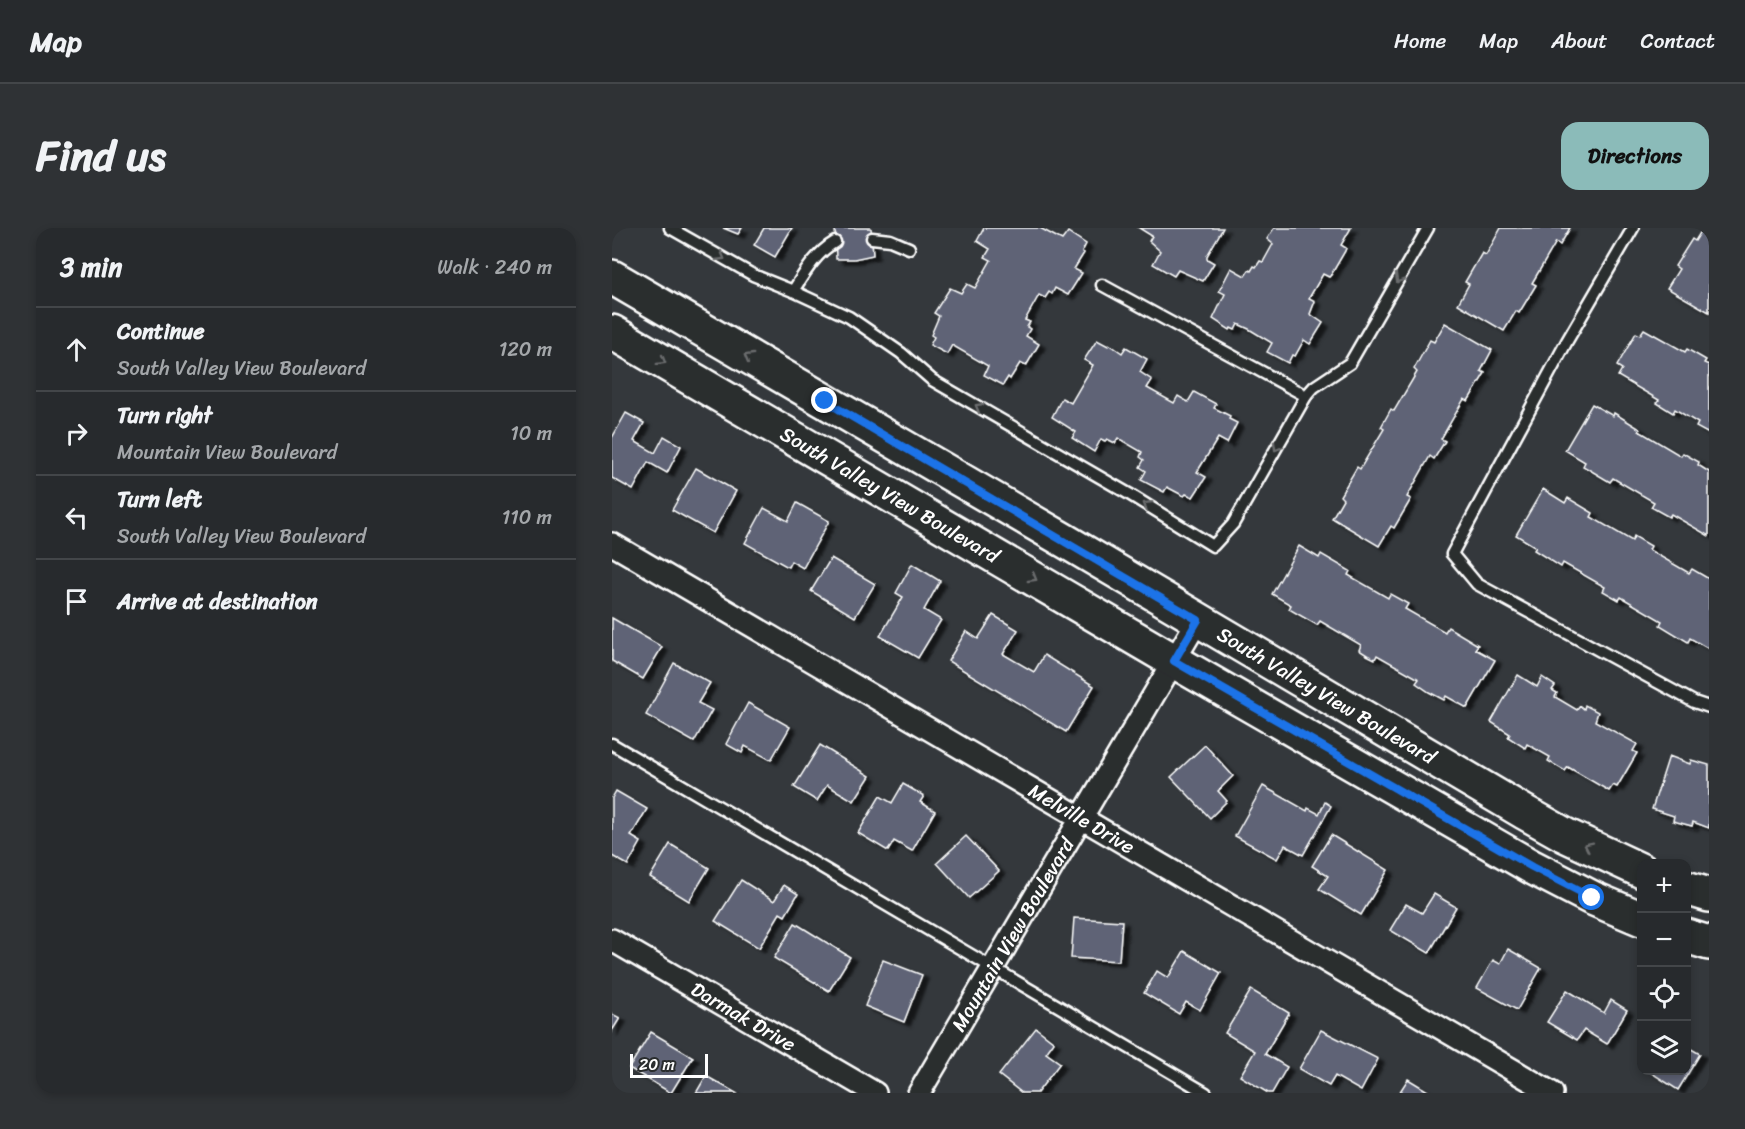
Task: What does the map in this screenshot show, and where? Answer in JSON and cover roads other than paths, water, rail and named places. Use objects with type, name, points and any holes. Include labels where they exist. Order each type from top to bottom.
[{"type":"main road","name":"South Valley View Boulevard","points":[[612,277],[1524,812],[1637,869]]},
{"type":"main road","name":"South Valley View Boulevard","points":[[612,332],[1174,661],[1532,867],[1637,918]]},
{"type":"main road","points":[[764,421],[789,380]]},
{"type":"main road","points":[[801,443],[825,401]]},
{"type":"main road","points":[[1691,890],[1709,896]]},
{"type":"main road","points":[[1691,938],[1709,943]]},
{"type":"street","name":"Melville Drive","points":[[612,544],[1552,1093]]},
{"type":"street","name":"Mountain View Boulevard","points":[[919,1093],[1198,620]]},
{"type":"street","name":"Darmak Drive","points":[[612,940],[874,1093]]},
{"type":"lane","points":[[670,228],[753,275],[849,317],[901,353],[932,380],[1129,494],[1213,546],[1233,524],[1306,396],[1314,387],[1350,363],[1428,228]]},
{"type":"lane","points":[[1632,228],[1567,341],[1452,554],[1477,584],[1694,702],[1709,707]]},
{"type":"lane","points":[[872,238],[890,240],[909,248]]},
{"type":"lane","points":[[793,291],[810,265],[827,246],[836,242]]},
{"type":"lane","points":[[1102,285],[1306,396]]},
{"type":"lane","points":[[612,744],[1206,1093]]}]
